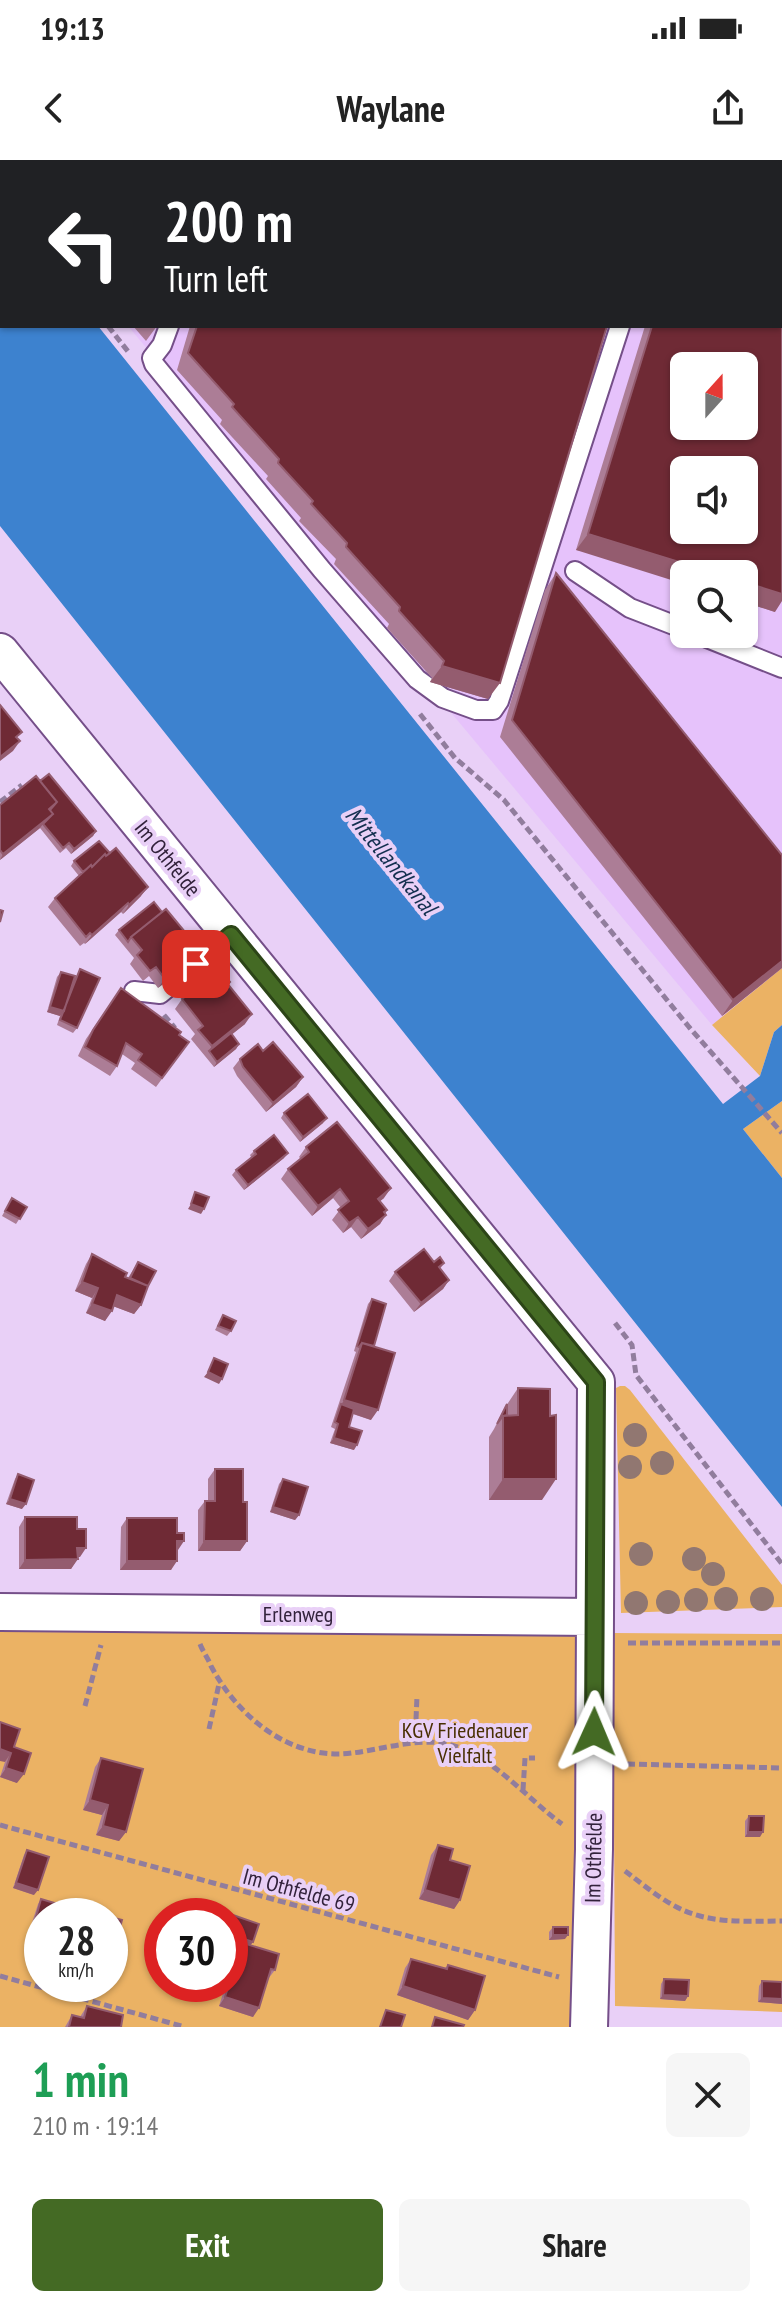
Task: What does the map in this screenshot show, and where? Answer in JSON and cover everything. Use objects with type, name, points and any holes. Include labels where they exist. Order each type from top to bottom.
[{"type":"street","name":"Im Othfelde","points":[[0,652],[596,1382],[594,1849],[589,2027]]},
{"type":"street","name":"Erlenweg","points":[[0,1612],[198,1613],[596,1629]]},
{"type":"lane","points":[[168,328],[162,345],[152,358],[154,364],[322,570],[417,679],[443,698],[476,710],[493,710],[499,701],[619,328]]},
{"type":"lane","points":[[575,571],[630,608],[670,624]]},
{"type":"lane","points":[[732,648],[782,668]]},
{"type":"lane","points":[[134,991],[160,994],[231,935]]},
{"type":"path","points":[[0,802],[22,785]]},
{"type":"path","points":[[741,1084],[782,1133]]},
{"type":"path","points":[[615,1323],[632,1345],[636,1375],[782,1564]]},
{"type":"path","points":[[85,1706],[109,1613]]},
{"type":"path","points":[[198,1613],[201,1649],[219,1681],[239,1706],[265,1730],[283,1741],[327,1752],[350,1754],[428,1742],[461,1748],[523,1791],[662,1899],[699,1916],[782,1921]]},
{"type":"path","points":[[596,1629],[782,1643]]},
{"type":"path","points":[[209,1729],[219,1681]]},
{"type":"path","points":[[415,1743],[417,1696]]},
{"type":"path","points":[[523,1791],[525,1758],[535,1758]]},
{"type":"path","points":[[594,1761],[782,1768]]},
{"type":"path","name":"Im Othfelde 69","points":[[0,1825],[590,1986]]},
{"type":"path","points":[[0,1976],[185,2027]]},
{"type":"shaded area","points":[[130,328],[782,328],[782,968],[712,1025]]},
{"type":"green space","points":[[782,968],[782,1025],[774,1032],[760,1076],[712,1025]]},
{"type":"green space","points":[[782,1101],[782,1178],[743,1129]]},
{"type":"green space","points":[[620,1386],[630,1390],[782,1585],[782,1607],[621,1613],[616,1388]]},
{"type":"green space","name":"KGV Friedenauer Vielfalt","points":[[0,1632],[579,1633],[575,2027],[0,2027]]},
{"type":"green space","points":[[613,1633],[782,1634],[782,2012],[615,2006]]},
{"type":"water","name":"Mittellandkanal","points":[[0,328],[100,328],[723,1104],[760,1076],[774,1032],[782,1025],[782,1101],[743,1129],[782,1178],[782,1507],[0,526]]},
{"type":"building","points":[[196,328],[606,328],[500,683],[442,666],[444,661],[346,547],[347,543],[311,504],[313,501],[278,463],[279,459],[232,407],[234,404],[188,353]]},
{"type":"building","points":[[651,328],[782,328],[782,594],[758,586],[758,560],[672,560],[588,534]]},
{"type":"building","points":[[556,573],[782,855],[782,961],[733,1000],[512,720]]},
{"type":"building","points":[[0,705],[22,732],[16,737],[20,741],[0,757]]},
{"type":"building","points":[[49,774],[96,831],[74,849],[69,843],[63,848],[43,824],[53,814],[50,810],[57,802],[40,781]]},
{"type":"building","points":[[36,776],[57,802],[49,809],[53,814],[3,854],[0,850],[0,805]]},
{"type":"building","points":[[99,841],[110,853],[83,872],[74,861]]},
{"type":"building","points":[[116,848],[148,887],[86,937],[55,898],[91,865]]},
{"type":"building","points":[[154,902],[162,912],[128,942],[119,930]]},
{"type":"building","points":[[166,909],[200,950],[165,979],[156,967],[150,971],[137,955],[142,950],[131,937]]},
{"type":"building","points":[[80,969],[100,978],[77,1028],[60,1020]]},
{"type":"building","points":[[61,972],[75,976],[64,1011],[50,1007]]},
{"type":"building","points":[[218,972],[252,1014],[212,1046],[198,1030],[203,1026],[182,999]]},
{"type":"building","points":[[222,972],[230,982],[228,984],[219,974]]},
{"type":"building","points":[[121,988],[181,1032],[179,1035],[189,1042],[162,1078],[138,1060],[142,1054],[126,1043],[117,1066],[85,1047]]},
{"type":"building","points":[[231,1033],[239,1044],[217,1062],[209,1051]]},
{"type":"building","points":[[273,1042],[303,1077],[273,1103],[243,1067],[240,1059],[258,1044],[263,1051]]},
{"type":"building","points":[[308,1094],[327,1118],[303,1137],[284,1113]]},
{"type":"building","points":[[337,1122],[391,1188],[378,1199],[387,1210],[384,1212],[386,1215],[368,1229],[358,1217],[349,1223],[338,1210],[349,1201],[340,1189],[318,1206],[288,1169],[309,1152],[306,1147]]},
{"type":"building","points":[[274,1135],[288,1153],[248,1185],[236,1170]]},
{"type":"building","points":[[195,1192],[209,1197],[204,1209],[191,1204]]},
{"type":"building","points":[[12,1198],[27,1207],[20,1219],[5,1211]]},
{"type":"building","points":[[424,1249],[434,1262],[440,1257],[444,1263],[439,1267],[449,1280],[421,1303],[395,1272]]},
{"type":"building","points":[[92,1254],[127,1273],[125,1277],[148,1286],[141,1305],[117,1295],[112,1311],[92,1304],[98,1288],[82,1282]]},
{"type":"building","points":[[138,1262],[156,1271],[147,1288],[130,1278]]},
{"type":"building","points":[[372,1299],[386,1304],[374,1346],[362,1343],[359,1347],[357,1346]]},
{"type":"building","points":[[223,1315],[236,1321],[231,1331],[218,1326]]},
{"type":"building","points":[[362,1343],[395,1353],[378,1410],[344,1400]]},
{"type":"building","points":[[214,1358],[228,1364],[222,1379],[208,1372]]},
{"type":"building","points":[[518,1388],[550,1389],[550,1416],[556,1415],[556,1479],[503,1479],[503,1416],[518,1415]]},
{"type":"building","points":[[341,1404],[354,1409],[349,1427],[362,1431],[357,1445],[334,1438]]},
{"type":"building","points":[[507,1404],[507,1415],[497,1424]]},
{"type":"building","points":[[215,1469],[243,1469],[247,1541],[204,1541],[205,1501],[215,1501]]},
{"type":"building","points":[[18,1474],[34,1480],[26,1504],[10,1499]]},
{"type":"building","points":[[283,1479],[308,1487],[299,1515],[273,1507]]},
{"type":"building","points":[[25,1517],[77,1517],[77,1529],[86,1529],[86,1548],[77,1548],[78,1559],[25,1560]]},
{"type":"building","points":[[127,1518],[177,1518],[177,1533],[184,1533],[184,1541],[177,1541],[177,1561],[127,1561]]},
{"type":"building","points":[[0,1722],[20,1729],[14,1747],[31,1753],[24,1774],[6,1768],[11,1753],[0,1749]]},
{"type":"building","points":[[101,1758],[143,1769],[126,1832],[103,1826],[108,1805],[90,1800]]},
{"type":"building","points":[[749,1816],[764,1816],[763,1832],[748,1832]]},
{"type":"building","points":[[438,1845],[453,1849],[450,1860],[470,1866],[460,1900],[425,1890]]},
{"type":"building","points":[[27,1850],[49,1857],[38,1890],[16,1883]]},
{"type":"building","points":[[248,1920],[259,1924],[253,1942],[248,1940]]},
{"type":"building","points":[[553,1927],[568,1927],[568,1935],[553,1935]]},
{"type":"building","points":[[248,1945],[279,1954],[259,2008],[240,2002],[248,2002]]},
{"type":"building","points":[[411,1959],[447,1969],[448,1965],[485,1976],[475,2010],[403,1986]]},
{"type":"building","points":[[664,1979],[689,1980],[688,1996],[663,1995]]},
{"type":"building","points":[[762,1981],[782,1982],[782,1999],[762,1998]]},
{"type":"building","points":[[87,2006],[123,2015],[121,2027],[69,2027],[72,2015],[84,2018]]},
{"type":"building","points":[[386,2010],[405,2015],[401,2027],[380,2027]]},
{"type":"building","points":[[435,2017],[464,2025],[432,2027]]},
{"type":"route","points":[[196,964],[231,935],[596,1382],[594,1732]]}]
